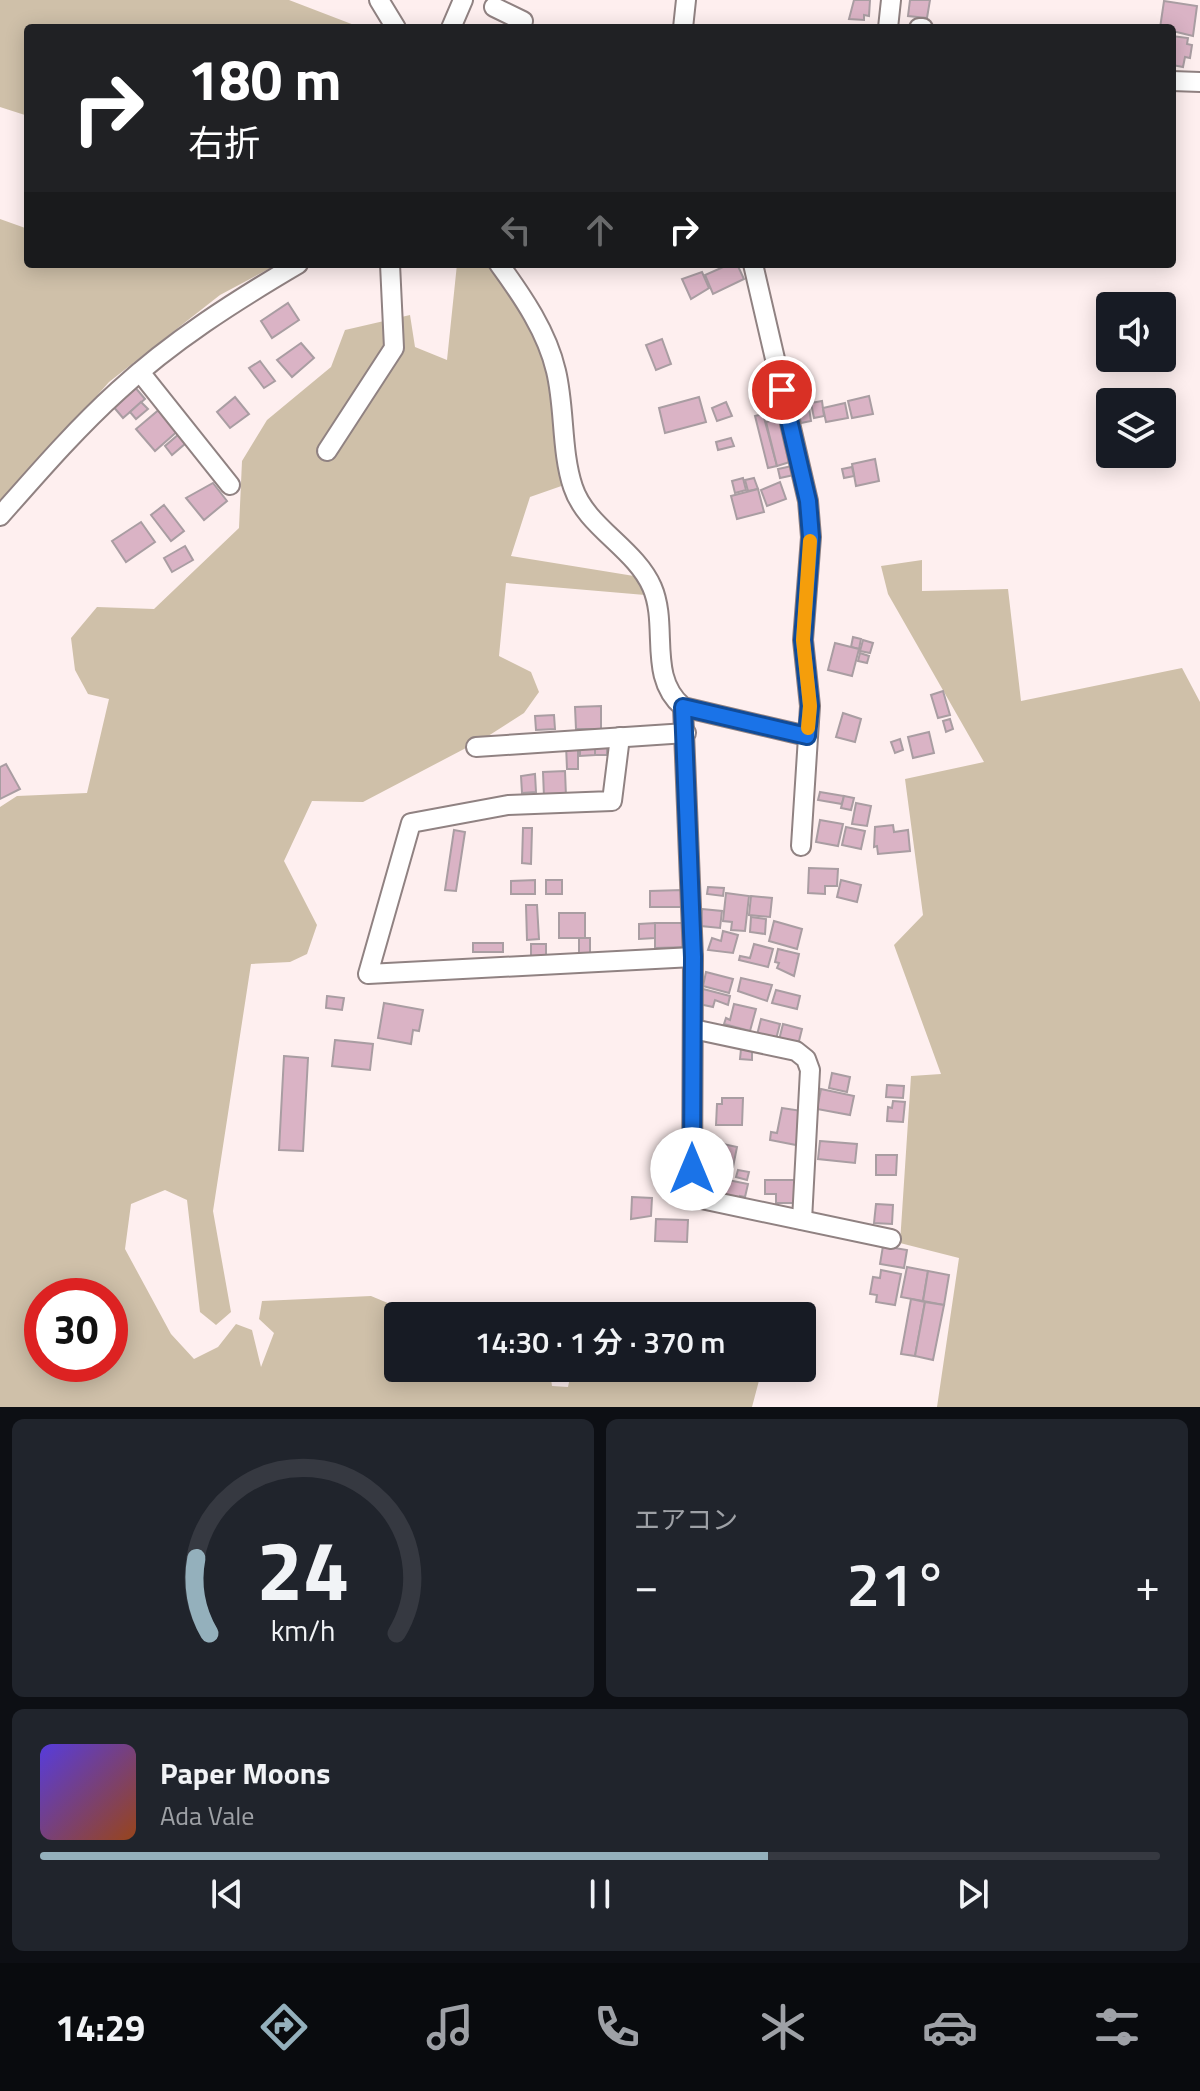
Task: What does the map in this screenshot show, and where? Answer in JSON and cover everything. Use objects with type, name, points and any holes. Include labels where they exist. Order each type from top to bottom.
[{"type":"street","points":[[379,0],[394,24]]},
{"type":"street","points":[[453,24],[463,0]]},
{"type":"street","points":[[683,24],[686,0]]},
{"type":"street","points":[[888,24],[891,0]]},
{"type":"street","points":[[1176,81],[1200,82]]},
{"type":"street","points":[[0,516],[80,429],[140,372],[230,304],[291,268]]},
{"type":"street","points":[[327,451],[394,348],[390,268]]},
{"type":"street","points":[[502,268],[531,308],[556,369],[573,488],[585,507],[643,570],[654,589],[664,681],[672,697],[683,707],[807,736]]},
{"type":"street","points":[[754,268],[808,501],[811,537],[803,640],[810,706],[801,846]]},
{"type":"street","points":[[140,372],[230,485]]},
{"type":"street","points":[[683,707],[693,957],[692,1197],[891,1239]]},
{"type":"street","points":[[476,747],[686,733]]},
{"type":"street","points":[[620,737],[612,801],[508,805],[411,823],[368,974],[693,957]]},
{"type":"street","points":[[693,1029],[796,1051],[806,1059],[810,1070],[802,1220]]},
{"type":"shaded area","points":[[0,0],[289,0],[352,24],[24,24],[24,115],[0,107]]},
{"type":"shaded area","points":[[0,219],[24,228],[24,268],[271,268],[220,295],[109,382],[0,506]]},
{"type":"shaded area","points":[[457,268],[490,268],[526,310],[553,369],[570,483],[530,497],[511,556],[634,576],[645,595],[506,583],[499,656],[531,672],[539,692],[524,713],[485,738],[363,802],[312,801],[284,861],[317,925],[307,954],[290,962],[251,964],[213,1211],[231,1312],[216,1325],[200,1312],[187,1200],[165,1190],[131,1204],[125,1249],[171,1334],[194,1359],[218,1347],[236,1324],[252,1330],[261,1367],[274,1333],[259,1319],[262,1301],[371,1296],[385,1302],[384,1382],[551,1382],[552,1386],[568,1387],[569,1382],[759,1382],[752,1407],[0,1407],[0,807],[17,796],[87,793],[109,699],[88,694],[75,670],[71,638],[97,607],[154,609],[239,528],[242,461],[267,420],[331,367],[345,330],[410,315],[415,347],[447,360]]},
{"type":"shaded area","points":[[922,560],[922,591],[1008,589],[1021,701],[1182,668],[1200,702],[1200,1407],[937,1407],[959,1258],[900,1243],[911,1076],[941,1074],[894,945],[923,915],[905,779],[984,762],[888,594],[881,566]]},
{"type":"building","points":[[854,0],[870,0],[869,16],[864,15],[864,20],[849,19]]},
{"type":"building","points":[[910,0],[930,0],[927,18],[908,16]]},
{"type":"building","points":[[1164,1],[1197,6],[1193,36],[1176,32],[1176,24],[1161,24]]},
{"type":"building","points":[[1176,36],[1188,38],[1187,44],[1192,45],[1190,58],[1185,57],[1183,67],[1176,66]]},
{"type":"building","points":[[721,268],[739,268],[744,279],[713,294],[705,275]]},
{"type":"building","points":[[702,272],[709,288],[691,299],[682,279]]},
{"type":"building","points":[[288,303],[299,320],[272,338],[261,321]]},
{"type":"building","points":[[662,339],[671,364],[656,370],[646,345]]},
{"type":"building","points":[[301,343],[314,358],[292,377],[277,360]]},
{"type":"building","points":[[260,361],[275,381],[264,388],[249,368]]},
{"type":"building","points":[[134,386],[145,399],[123,418],[112,405]]},
{"type":"building","points":[[869,396],[873,414],[852,418],[848,401]]},
{"type":"building","points":[[235,397],[249,414],[230,428],[217,412]]},
{"type":"building","points":[[699,397],[706,422],[665,433],[659,408]]},
{"type":"building","points":[[822,401],[824,416],[814,418],[811,403]]},
{"type":"building","points":[[141,402],[148,409],[136,419],[130,412]]},
{"type":"building","points":[[726,402],[732,416],[717,421],[712,408]]},
{"type":"building","points":[[845,403],[848,418],[826,422],[823,408]]},
{"type":"building","points":[[161,408],[180,429],[155,451],[136,429]]},
{"type":"building","points":[[809,408],[811,421],[801,423],[798,410]]},
{"type":"building","points":[[763,414],[777,466],[768,468],[755,416]]},
{"type":"building","points":[[782,418],[793,461],[777,466],[766,422]]},
{"type":"building","points":[[179,434],[186,443],[172,455],[165,446]]},
{"type":"building","points":[[731,438],[734,446],[718,450],[716,442]]},
{"type":"building","points":[[875,459],[879,481],[856,486],[852,464]]},
{"type":"building","points":[[792,466],[794,475],[780,478],[778,469]]},
{"type":"building","points":[[852,467],[854,476],[844,478],[842,469]]},
{"type":"building","points":[[743,478],[746,490],[735,493],[732,481]]},
{"type":"building","points":[[754,478],[758,489],[748,491],[745,480]]},
{"type":"building","points":[[780,482],[786,499],[767,506],[761,490]]},
{"type":"building","points":[[213,483],[227,501],[204,520],[186,498]]},
{"type":"building","points":[[758,489],[764,512],[737,519],[731,496]]},
{"type":"building","points":[[164,505],[184,531],[171,541],[151,515]]},
{"type":"building","points":[[141,522],[155,542],[126,562],[112,541]]},
{"type":"building","points":[[185,546],[193,560],[172,572],[164,558]]},
{"type":"building","points":[[853,637],[861,639],[859,649],[851,647]]},
{"type":"building","points":[[863,640],[873,643],[870,653],[860,651]]},
{"type":"building","points":[[835,643],[859,649],[852,676],[828,670]]},
{"type":"building","points":[[860,653],[869,656],[867,663],[858,661]]},
{"type":"building","points":[[943,691],[950,715],[938,718],[931,695]]},
{"type":"building","points":[[601,706],[601,729],[576,729],[575,707]]},
{"type":"building","points":[[843,713],[861,719],[855,742],[836,737]]},
{"type":"building","points":[[554,715],[555,729],[536,730],[535,716]]},
{"type":"building","points":[[950,719],[953,729],[946,732],[943,721]]},
{"type":"building","points":[[929,732],[934,753],[913,758],[908,737]]},
{"type":"building","points":[[900,739],[903,750],[895,753],[891,742]]},
{"type":"building","points":[[566,745],[578,745],[578,769],[567,769]]},
{"type":"building","points":[[595,745],[595,755],[580,756],[580,746]]},
{"type":"building","points":[[595,745],[607,745],[607,755],[595,755]]},
{"type":"building","points":[[6,764],[20,789],[0,799],[0,767]]},
{"type":"building","points":[[565,771],[566,796],[544,797],[543,772]]},
{"type":"building","points":[[535,774],[536,792],[522,793],[521,776]]},
{"type":"building","points":[[820,792],[844,796],[842,804],[818,800]]},
{"type":"building","points":[[844,796],[854,798],[851,810],[841,808]]},
{"type":"building","points":[[856,803],[871,806],[867,826],[852,824]]},
{"type":"building","points":[[820,820],[843,824],[838,846],[816,842]]},
{"type":"building","points":[[893,825],[894,832],[908,830],[910,851],[878,854],[877,846],[874,847],[875,827]]},
{"type":"building","points":[[846,827],[865,831],[861,849],[842,845]]},
{"type":"building","points":[[523,828],[532,828],[531,864],[522,863]]},
{"type":"building","points":[[454,830],[465,832],[456,891],[445,890]]},
{"type":"building","points":[[809,868],[838,869],[837,886],[825,886],[825,894],[808,893]]},
{"type":"building","points":[[535,880],[535,894],[511,894],[511,881]]},
{"type":"building","points":[[546,880],[562,880],[562,894],[546,894]]},
{"type":"building","points":[[841,880],[861,885],[857,902],[837,897]]},
{"type":"building","points":[[708,887],[724,888],[723,896],[707,894]]},
{"type":"building","points":[[682,890],[682,907],[650,907],[650,891]]},
{"type":"building","points":[[726,893],[749,896],[745,931],[731,930],[732,922],[723,921]]},
{"type":"building","points":[[751,896],[772,898],[770,917],[749,915]]},
{"type":"building","points":[[526,905],[537,905],[539,939],[527,940]]},
{"type":"building","points":[[702,909],[722,911],[720,928],[701,926]]},
{"type":"building","points":[[559,913],[585,913],[585,938],[559,938]]},
{"type":"building","points":[[751,917],[766,919],[765,934],[750,932]]},
{"type":"building","points":[[774,921],[802,929],[797,949],[769,941]]},
{"type":"building","points":[[655,923],[655,938],[639,939],[639,924]]},
{"type":"building","points":[[655,923],[688,923],[689,947],[655,948]]},
{"type":"building","points":[[723,931],[738,935],[733,953],[708,950],[712,938],[721,941]]},
{"type":"building","points":[[579,938],[590,938],[590,953],[579,953]]},
{"type":"building","points":[[473,943],[503,943],[503,952],[473,952]]},
{"type":"building","points":[[531,944],[546,944],[546,958],[531,958]]},
{"type":"building","points":[[754,944],[773,949],[768,967],[739,960],[740,956],[750,958]]},
{"type":"building","points":[[778,949],[799,954],[794,976],[777,968]]},
{"type":"building","points":[[706,972],[733,979],[729,993],[703,986]]},
{"type":"building","points":[[741,978],[772,985],[767,1001],[738,991]]},
{"type":"building","points":[[703,989],[730,996],[728,1005],[715,1000],[713,1007],[699,1004]]},
{"type":"building","points":[[776,990],[800,996],[797,1009],[772,1003]]},
{"type":"building","points":[[327,996],[344,998],[342,1010],[326,1008]]},
{"type":"building","points":[[384,1003],[423,1010],[419,1031],[413,1030],[411,1044],[378,1038]]},
{"type":"building","points":[[734,1004],[756,1009],[750,1031],[724,1024],[726,1018],[730,1020]]},
{"type":"building","points":[[761,1019],[780,1024],[776,1039],[757,1035]]},
{"type":"building","points":[[783,1024],[802,1029],[798,1045],[779,1040]]},
{"type":"building","points":[[335,1040],[373,1044],[370,1070],[332,1066]]},
{"type":"building","points":[[741,1049],[752,1049],[752,1060],[740,1059]]},
{"type":"building","points":[[284,1056],[308,1058],[303,1151],[279,1150]]},
{"type":"building","points":[[832,1073],[850,1077],[847,1092],[829,1088]]},
{"type":"building","points":[[887,1085],[904,1086],[903,1098],[886,1097]]},
{"type":"building","points":[[821,1089],[854,1096],[850,1115],[817,1109]]},
{"type":"building","points":[[722,1098],[743,1098],[742,1125],[716,1125],[717,1104],[722,1104]]},
{"type":"building","points":[[893,1101],[905,1102],[903,1122],[887,1121],[888,1107],[892,1108]]},
{"type":"building","points":[[782,1108],[802,1111],[796,1145],[770,1140],[771,1132],[777,1133]]},
{"type":"building","points":[[705,1140],[737,1147],[733,1167],[701,1160]]},
{"type":"building","points":[[820,1141],[857,1144],[855,1163],[818,1159]]},
{"type":"building","points":[[876,1155],[897,1155],[896,1175],[876,1175]]},
{"type":"building","points":[[738,1170],[749,1172],[747,1180],[736,1177]]},
{"type":"building","points":[[718,1178],[748,1184],[745,1197],[740,1196],[739,1200],[714,1194]]},
{"type":"building","points":[[765,1180],[799,1180],[798,1203],[776,1203],[776,1194],[765,1194]]},
{"type":"building","points":[[632,1197],[652,1198],[651,1216],[631,1219]]},
{"type":"building","points":[[876,1204],[893,1205],[892,1224],[874,1223]]},
{"type":"building","points":[[656,1219],[688,1220],[687,1242],[655,1241]]},
{"type":"building","points":[[883,1246],[907,1250],[904,1268],[880,1264]]},
{"type":"building","points":[[907,1267],[928,1271],[923,1301],[901,1297]]},
{"type":"building","points":[[881,1270],[901,1274],[895,1305],[876,1302],[877,1295],[870,1294],[873,1277],[880,1278]]},
{"type":"building","points":[[928,1271],[949,1275],[944,1305],[923,1301]]},
{"type":"building","points":[[911,1299],[925,1302],[915,1356],[901,1354]]},
{"type":"building","points":[[925,1302],[944,1305],[933,1360],[915,1356]]},
{"type":"slow traffic","points":[[808,728],[810,706],[803,640],[810,541]]},
{"type":"route","points":[[692,1169],[693,957],[683,707],[807,736],[810,706],[803,640],[811,537],[808,501],[782,390]]}]
